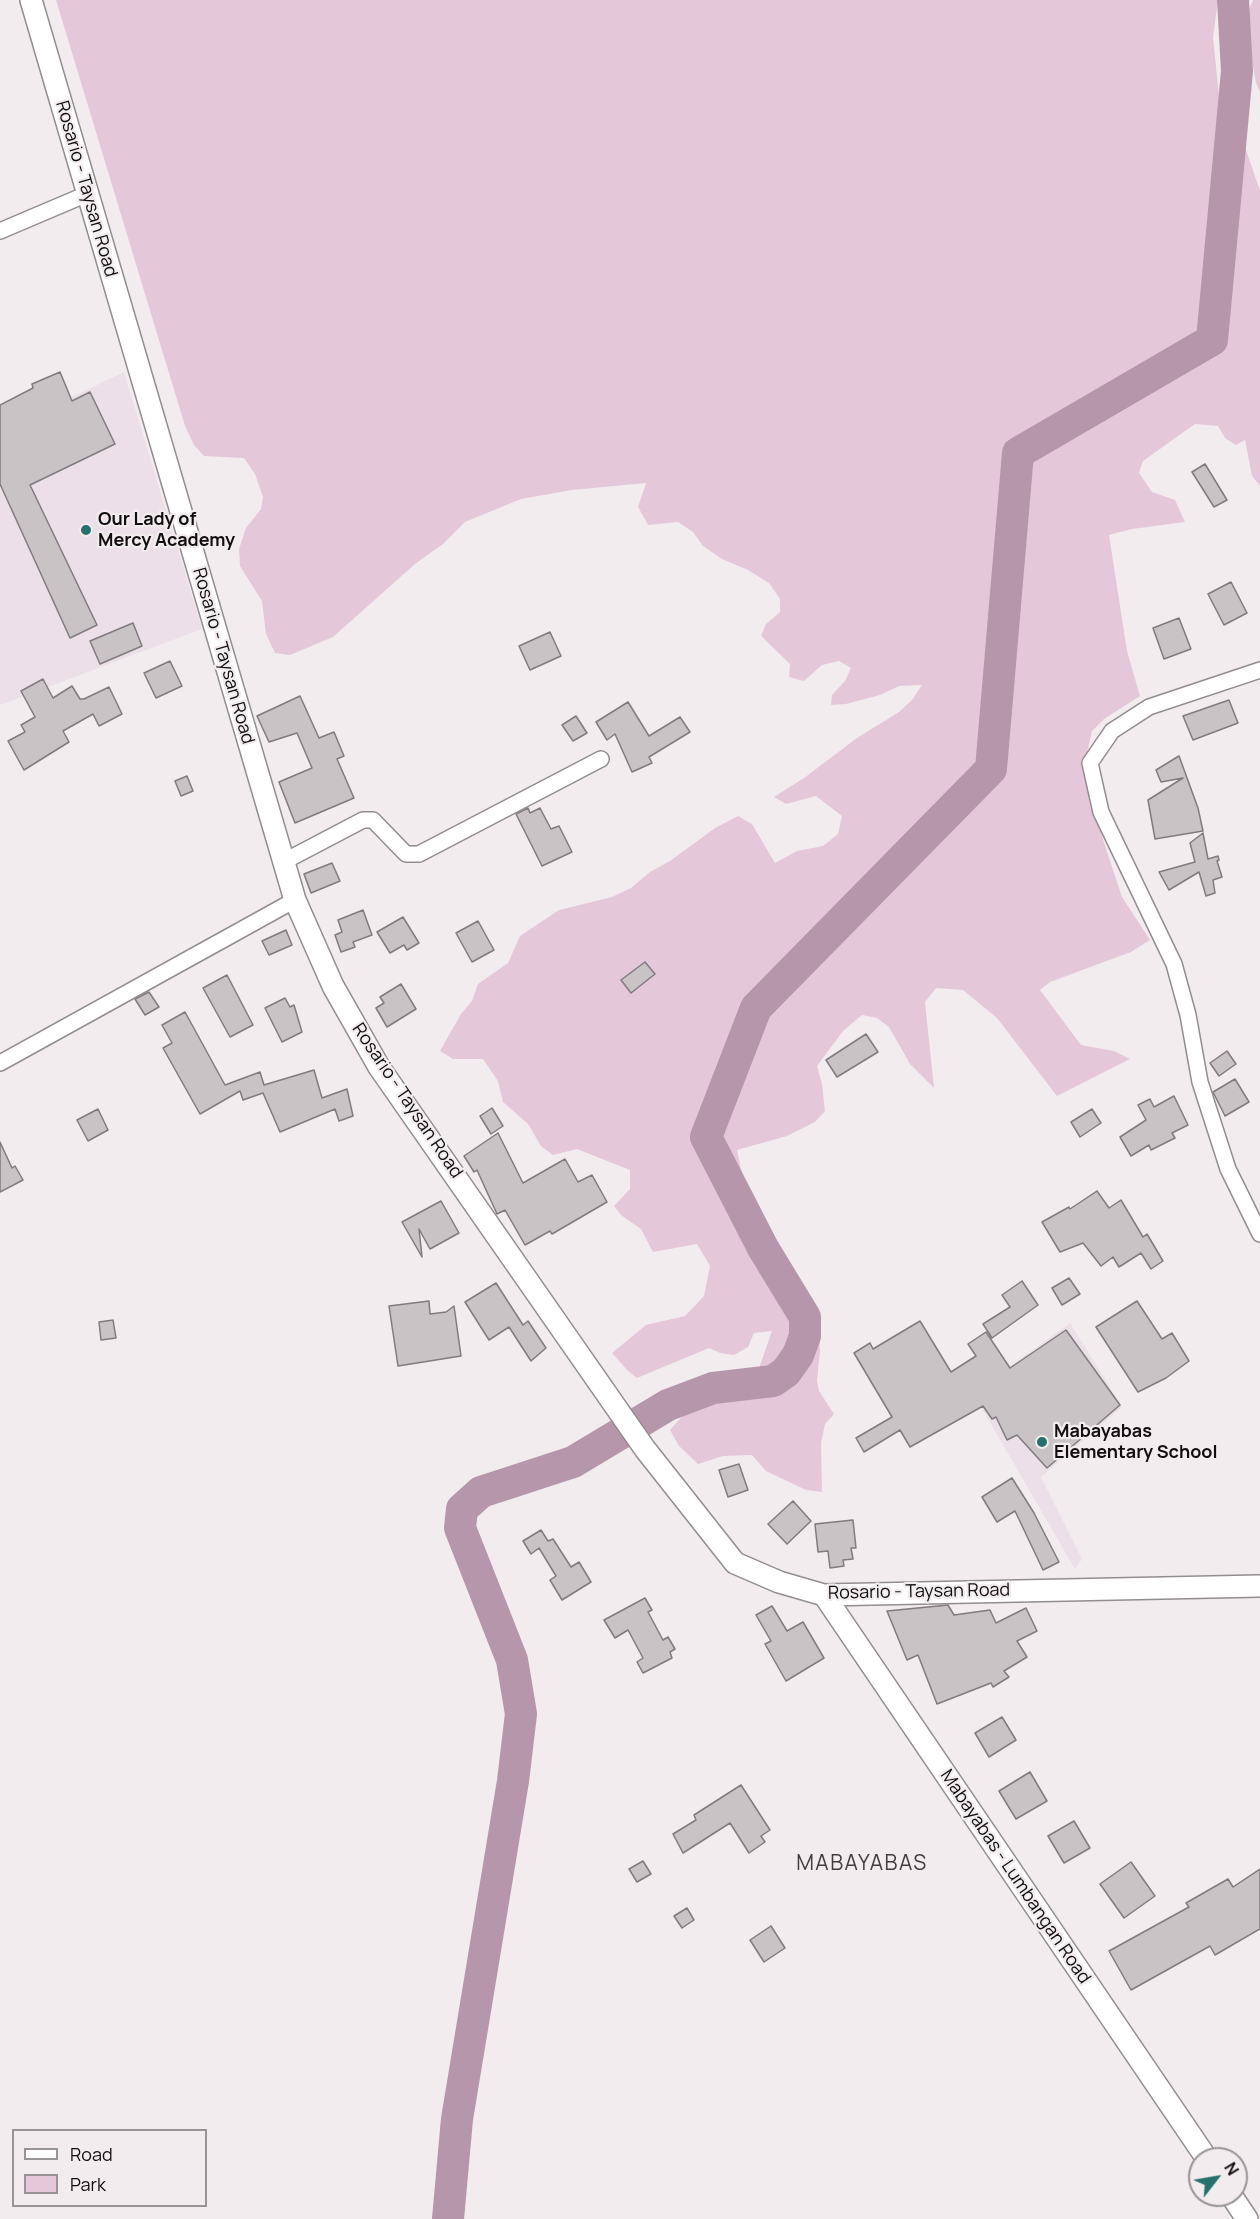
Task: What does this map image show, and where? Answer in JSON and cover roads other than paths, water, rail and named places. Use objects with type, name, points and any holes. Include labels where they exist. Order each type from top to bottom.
[{"type":"main road","name":"Rosario - Taysan Road","points":[[31,0],[295,900],[333,986],[380,1067],[645,1449],[735,1563],[779,1582],[824,1594],[1260,1587]]},
{"type":"main road","name":"Mabayabas - Lumbangan Road","points":[[824,1594],[1198,2147]]},
{"type":"street","points":[[0,231],[87,194]]},
{"type":"street","points":[[1260,670],[1149,708],[1112,731],[1090,763],[1101,812],[1174,964],[1188,1015],[1200,1082],[1228,1169],[1260,1234]]},
{"type":"street","points":[[283,862],[363,820],[373,820],[406,854],[419,854],[601,759]]},
{"type":"street","points":[[0,1063],[295,900]]},
{"type":"waterway","points":[[448,2219],[457,2119],[513,1781],[521,1714],[512,1660],[460,1528],[462,1509],[481,1492],[573,1462],[668,1405],[713,1388],[773,1381],[786,1372],[798,1355],[805,1336],[805,1317],[763,1248],[706,1137],[756,1008],[991,769],[1018,453],[1212,340],[1237,71],[1233,0]]},
{"type":"place","name":"Our Lady of Mercy Academy","points":[[86,530]]},
{"type":"place","name":"Mabayabas Elementary School","points":[[1042,1442]]},
{"type":"district","name":"MABAYABAS","points":[[862,1864]]}]
